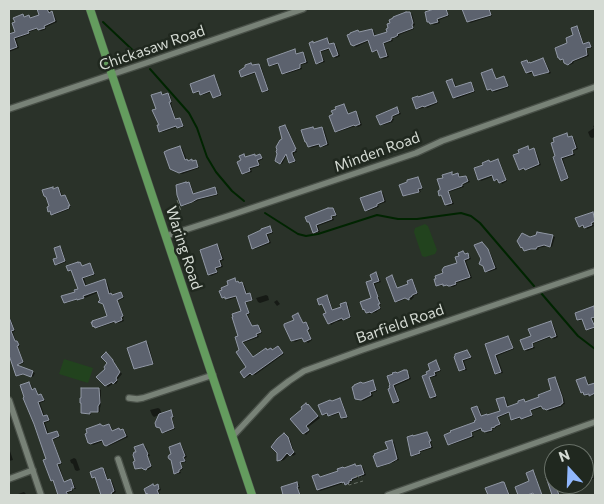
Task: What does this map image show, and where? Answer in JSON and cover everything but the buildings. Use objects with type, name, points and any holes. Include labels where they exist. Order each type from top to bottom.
[{"type":"main road","name":"Waring Road","points":[[90,9],[252,495]]},
{"type":"street","name":"Chickasaw Road","points":[[9,109],[303,9]]},
{"type":"street","name":"Minden Road","points":[[166,236],[416,153],[442,141],[595,87]]},
{"type":"street","name":"Barfield Road","points":[[233,436],[272,394],[304,372],[362,350],[595,271]]},
{"type":"street","points":[[129,398],[144,398],[212,375]]},
{"type":"street","points":[[9,400],[41,495]]},
{"type":"street","points":[[388,495],[595,422]]},
{"type":"street","points":[[118,460],[130,495]]},
{"type":"street","points":[[9,479],[33,470]]},
{"type":"path","points":[[177,200],[181,211]]},
{"type":"path","points":[[354,483],[356,476],[362,477]]},
{"type":"path","points":[[348,484],[364,481]]},
{"type":"green space","points":[[425,224],[428,226],[437,250],[435,254],[425,257],[422,256],[414,232],[415,228]]},
{"type":"green space","points":[[64,359],[93,368],[88,383],[59,374]]},
{"type":"waterway","points":[[103,22],[141,58]]},
{"type":"waterway","points":[[150,69],[189,113],[197,128],[207,157],[216,172],[232,191],[244,201]]},
{"type":"waterway","points":[[265,213],[298,234],[306,236],[377,215],[398,219],[417,219],[461,213],[471,216],[480,223],[534,286]]},
{"type":"waterway","points":[[541,293],[578,336],[595,349]]}]
